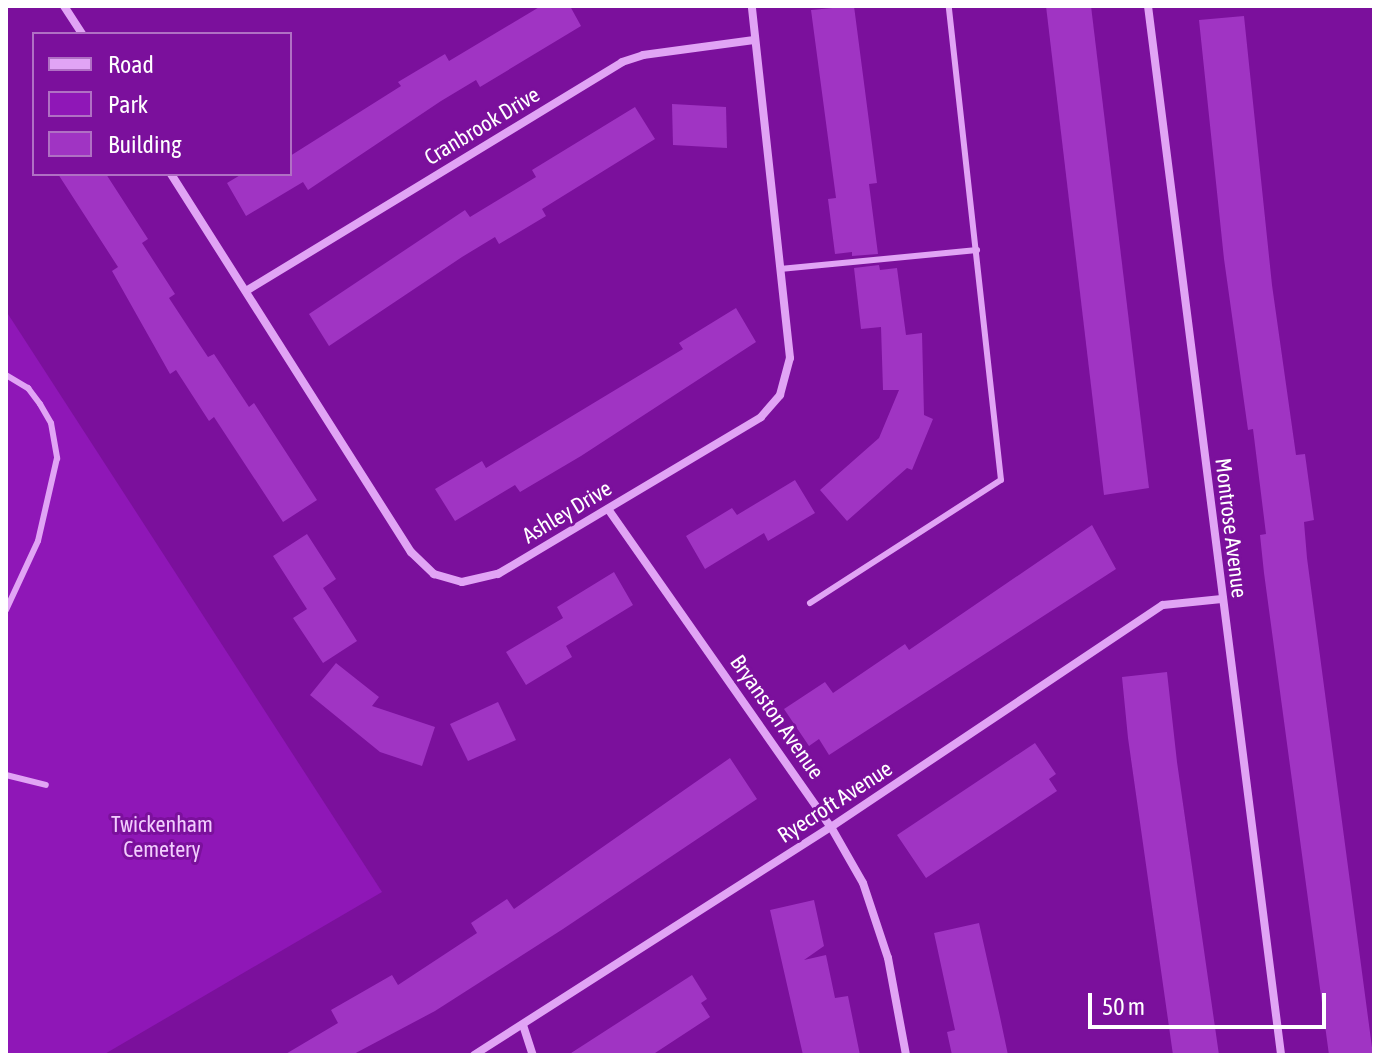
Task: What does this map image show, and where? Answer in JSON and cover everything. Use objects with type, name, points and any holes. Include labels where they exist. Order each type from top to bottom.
[{"type":"street","points":[[64,6],[81,32]]},
{"type":"street","name":"Ashley Drive","points":[[172,176],[411,552],[434,574],[462,582],[498,574],[761,417],[780,395],[790,358],[752,6]]},
{"type":"street","name":"Montrose Avenue","points":[[1148,6],[1281,1055]]},
{"type":"street","name":"Cranbrook Drive","points":[[246,291],[622,62],[643,55],[754,40]]},
{"type":"street","name":"Bryanston Avenue","points":[[608,509],[831,827],[863,883],[888,958],[906,1055]]},
{"type":"street","name":"Ryecroft Avenue","points":[[474,1055],[831,827],[1163,605],[1222,599]]},
{"type":"street","points":[[523,1025],[533,1055]]},
{"type":"lane","points":[[810,603],[1001,480],[949,6]]},
{"type":"lane","points":[[780,269],[977,250]]},
{"type":"lane","points":[[6,375],[28,388],[40,404],[51,423],[57,458],[38,541],[6,610]]},
{"type":"lane","points":[[6,775],[46,785]]},
{"type":"green space","name":"Twickenham Cemetery","points":[[6,311],[382,892],[103,1055],[6,1055]]},
{"type":"building","points":[[541,6],[570,6],[581,26],[480,87],[476,80],[441,101],[308,190],[303,182],[246,216],[227,183],[239,176],[292,176],[292,155],[401,86],[398,82],[445,54],[449,61]]},
{"type":"building","points":[[854,6],[877,183],[869,184],[878,254],[852,256],[852,252],[835,254],[828,199],[836,198],[811,10]]},
{"type":"building","points":[[1046,6],[1091,6],[1149,488],[1104,495]]},
{"type":"building","points":[[1244,16],[1272,285],[1296,455],[1305,454],[1314,520],[1304,522],[1307,558],[1373,1055],[1329,1055],[1264,573],[1260,535],[1266,534],[1253,429],[1248,430],[1224,259],[1199,20]]},
{"type":"building","points":[[672,104],[726,107],[727,148],[673,145]]},
{"type":"building","points":[[635,107],[655,139],[542,209],[546,216],[499,244],[495,237],[329,346],[309,314],[465,210],[470,217],[536,177],[532,170]]},
{"type":"building","points":[[59,176],[107,176],[148,239],[142,243],[175,294],[169,298],[208,357],[214,354],[249,407],[254,403],[317,500],[283,522],[214,417],[209,421],[176,370],[170,374],[112,271],[118,267]]},
{"type":"building","points":[[879,265],[880,270],[897,268],[906,335],[922,333],[924,415],[933,419],[912,470],[907,468],[847,521],[820,490],[879,438],[899,390],[883,390],[881,327],[861,329],[854,268]]},
{"type":"building","points":[[736,308],[756,342],[581,456],[520,492],[515,485],[455,521],[435,489],[482,461],[486,468],[683,349],[679,343]]},
{"type":"building","points":[[795,480],[815,513],[768,541],[764,533],[705,569],[686,536],[732,508],[737,515]]},
{"type":"building","points":[[1092,525],[1116,569],[829,755],[819,739],[809,746],[784,709],[825,682],[833,693],[905,644],[909,650]]},
{"type":"building","points":[[307,534],[336,579],[323,588],[357,641],[323,663],[293,618],[307,609],[273,556]]},
{"type":"building","points":[[614,572],[633,605],[566,646],[572,657],[526,685],[506,652],[563,618],[557,607]]},
{"type":"building","points":[[336,663],[379,697],[372,706],[435,727],[422,766],[380,752],[310,695]]},
{"type":"building","points":[[1167,672],[1219,1055],[1173,1055],[1128,738],[1122,677]]},
{"type":"building","points":[[498,702],[516,740],[468,761],[450,724]]},
{"type":"building","points":[[1035,743],[1056,774],[1049,779],[1057,791],[926,878],[897,835]]},
{"type":"building","points":[[730,758],[757,799],[563,929],[435,1011],[352,1055],[284,1055],[338,1023],[331,1010],[392,975],[398,985],[477,933],[471,923],[507,899],[514,909]]},
{"type":"building","points":[[814,900],[824,946],[804,960],[826,955],[835,998],[848,996],[860,1055],[803,1055],[770,910]]},
{"type":"building","points":[[979,923],[1008,1055],[952,1055],[947,1032],[955,1030],[934,933]]},
{"type":"building","points":[[692,975],[707,999],[701,1003],[710,1017],[652,1055],[568,1055]]}]
